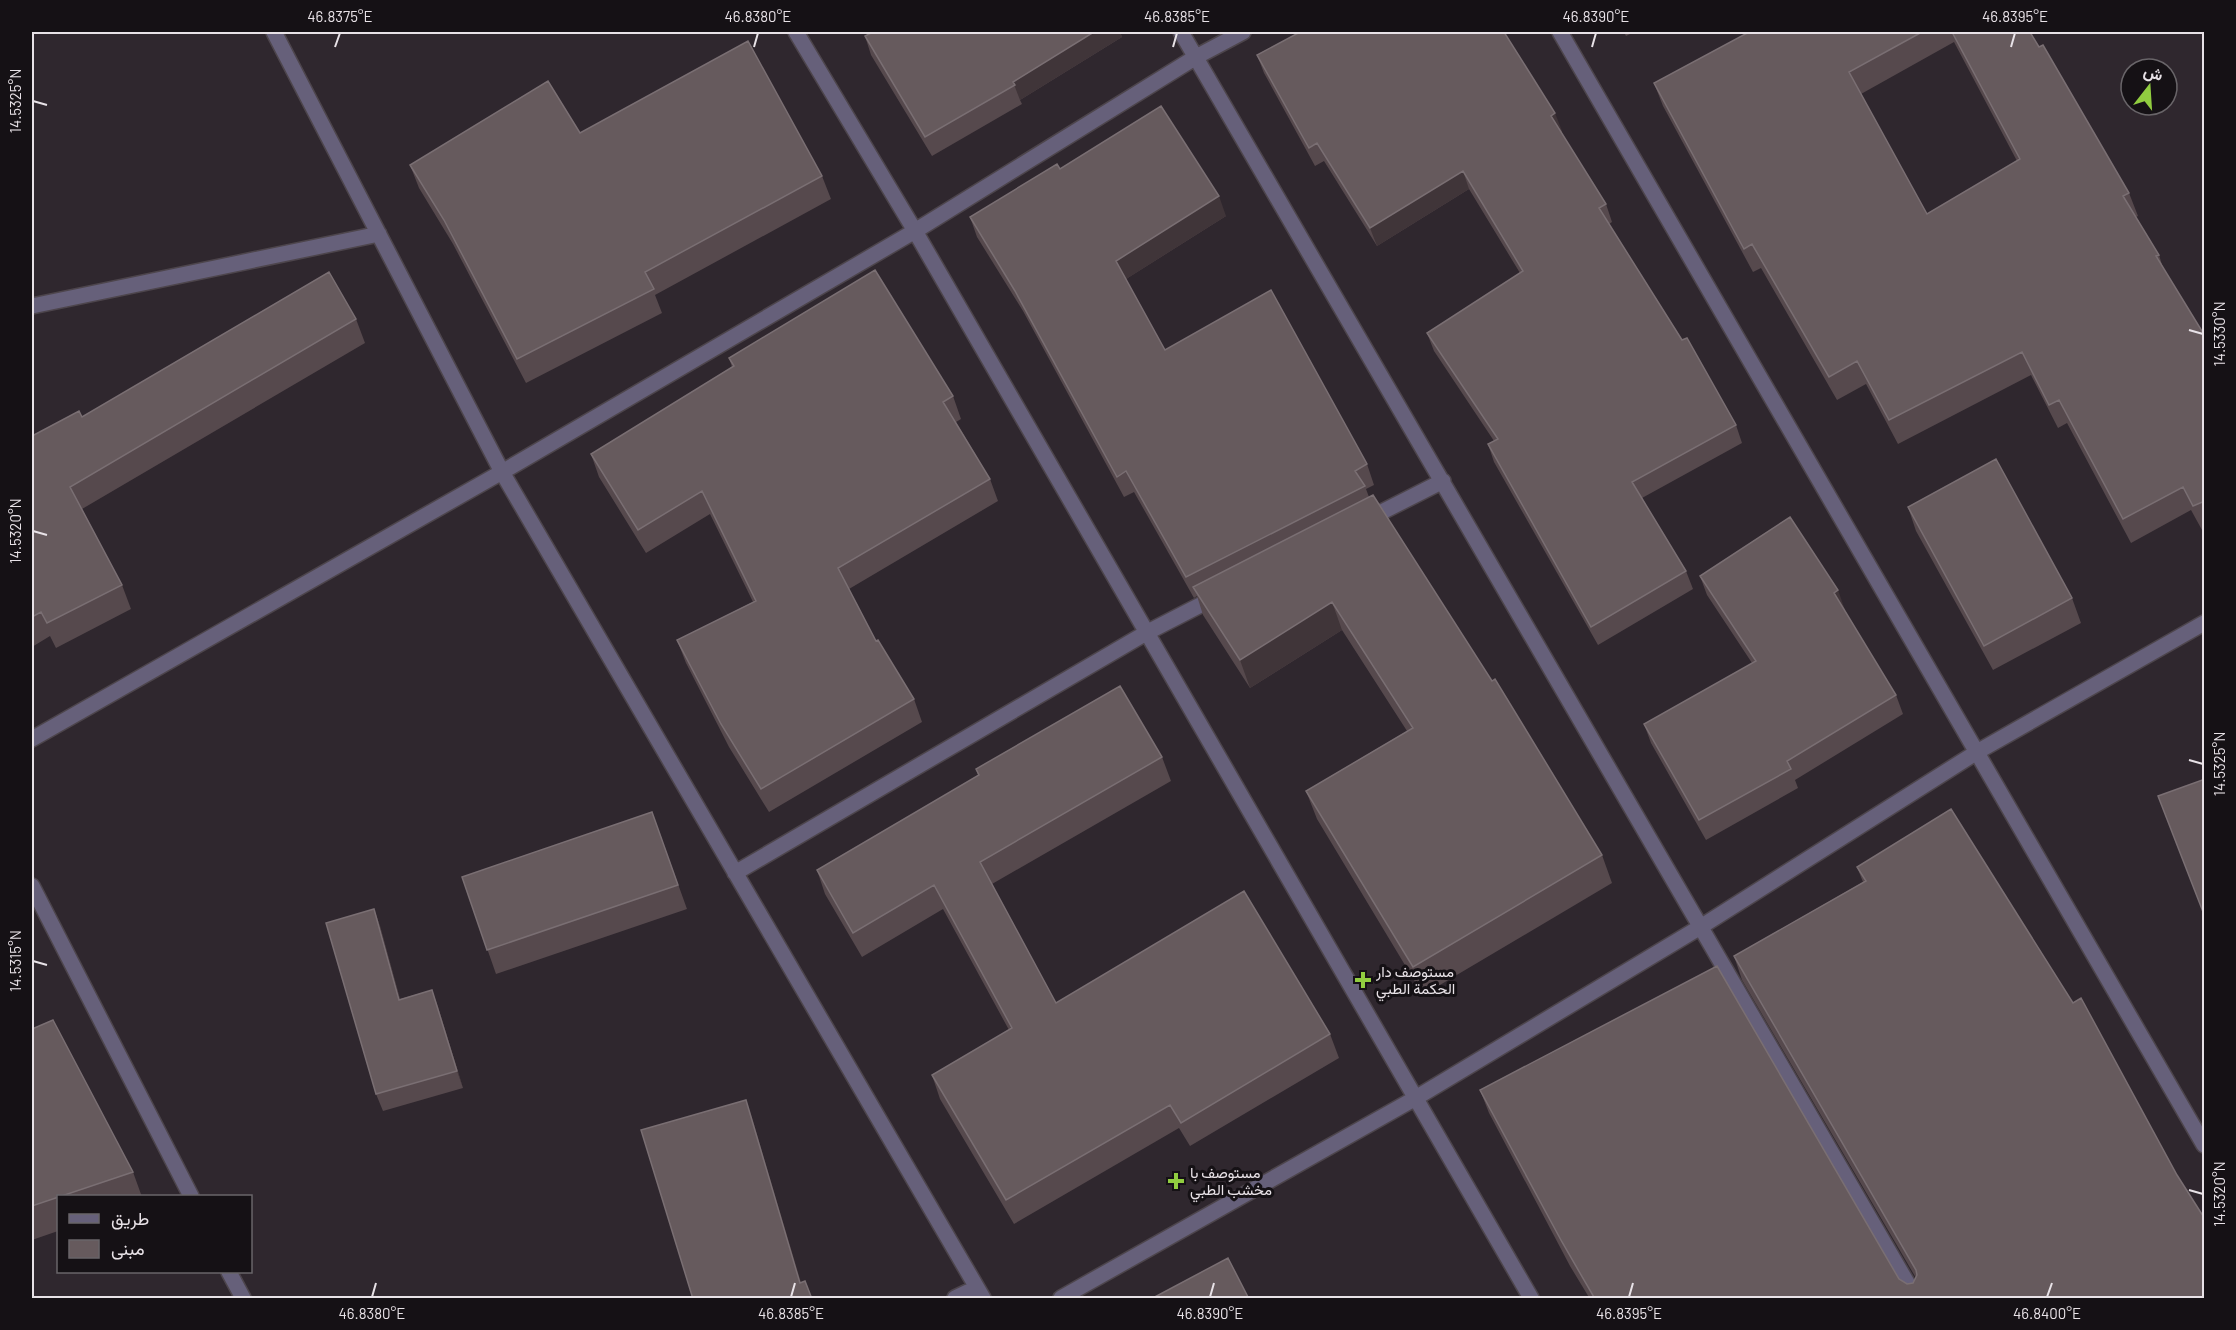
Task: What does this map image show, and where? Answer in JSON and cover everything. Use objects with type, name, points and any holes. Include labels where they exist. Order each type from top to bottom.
[{"type":"street","points":[[274,32],[502,472],[980,1293],[955,1299]]},
{"type":"street","points":[[796,32],[915,231],[1530,1299]]},
{"type":"street","points":[[1181,32],[1702,926],[1916,1299]]},
{"type":"street","points":[[32,739],[502,472],[915,231],[1196,57],[1243,32]]},
{"type":"street","points":[[1560,32],[2205,1145]]},
{"type":"street","points":[[32,306],[379,234]]},
{"type":"street","points":[[1347,530],[1443,481]]},
{"type":"street","points":[[735,873],[1146,633],[1231,589]]},
{"type":"street","points":[[1061,1299],[1414,1099],[1702,926],[1977,753],[2205,623]]},
{"type":"street","points":[[32,886],[190,1195]]},
{"type":"street","points":[[230,1273],[243,1299]]},
{"type":"building","points":[[873,32],[1094,32],[1013,82],[1015,85],[925,137],[865,36]]},
{"type":"building","points":[[1300,32],[1504,32],[1555,113],[1551,116],[1606,204],[1599,208],[1682,340],[1687,338],[1736,425],[1632,482],[1686,571],[1591,627],[1488,444],[1498,439],[1427,333],[1523,271],[1463,171],[1370,228],[1317,143],[1309,148],[1257,55]]},
{"type":"building","points":[[1749,32],[1922,32],[1849,72],[1927,214],[2020,159],[1952,32],[2030,32],[2039,47],[2043,45],[2129,193],[2123,196],[2159,255],[2156,256],[2205,336],[2205,501],[2193,506],[2183,487],[2123,519],[2059,400],[2049,405],[2022,352],[1889,420],[1857,361],[1829,377],[1752,244],[1744,249],[1654,83]]},
{"type":"building","points":[[748,41],[822,176],[645,272],[654,289],[517,359],[444,220],[410,165],[548,81],[580,133]]},
{"type":"building","points":[[1161,106],[1219,196],[1116,261],[1165,350],[1271,290],[1367,464],[1355,471],[1365,486],[1186,577],[1126,471],[1117,477],[1015,291],[970,217],[1057,164],[1060,169]]},
{"type":"building","points":[[875,270],[953,396],[943,402],[990,479],[838,568],[876,641],[878,640],[914,699],[761,789],[721,724],[677,640],[756,601],[702,491],[638,530],[591,454],[734,366],[729,358]]},
{"type":"building","points":[[329,272],[356,319],[70,487],[122,585],[47,623],[41,612],[32,617],[32,436],[79,411],[82,417]]},
{"type":"building","points":[[1996,459],[2072,598],[1984,646],[1908,507]]},
{"type":"building","points":[[1373,495],[1492,681],[1495,679],[1602,855],[1413,967],[1306,791],[1413,728],[1332,602],[1240,660],[1193,587]]},
{"type":"building","points":[[1790,517],[1838,590],[1834,593],[1896,695],[1787,761],[1791,769],[1699,820],[1644,724],[1756,661],[1700,576]]},
{"type":"building","points":[[1120,686],[1162,757],[980,862],[1056,1003],[1244,891],[1330,1034],[1181,1123],[1170,1105],[1006,1200],[932,1075],[1012,1028],[934,885],[853,933],[817,870],[979,775],[976,769]]},
{"type":"building","points":[[2205,779],[2205,917],[2158,796]]},
{"type":"building","points":[[1951,809],[2073,1003],[2081,998],[2177,1175],[2205,1219],[2205,1299],[1595,1299],[1480,1090],[1717,966],[1899,1279],[1907,1284],[1913,1283],[1917,1275],[1916,1270],[1734,956],[1866,881],[1857,867]]},
{"type":"building","points":[[652,812],[678,885],[487,950],[462,877]]},
{"type":"building","points":[[374,909],[399,1000],[432,990],[457,1071],[376,1094],[326,923]]},
{"type":"building","points":[[53,1020],[133,1172],[65,1195],[57,1195],[57,1198],[32,1206],[32,1029]]},
{"type":"building","points":[[746,1100],[800,1283],[805,1281],[812,1299],[693,1299],[641,1130]]},
{"type":"building","points":[[1228,1258],[1249,1299],[1151,1299]]},
{"type":"place","name":"مستوصف دار الحكمة الطبي","points":[[1363,980]]},
{"type":"place","name":"مستوصف با مخشب الطبي","points":[[1176,1181]]}]
